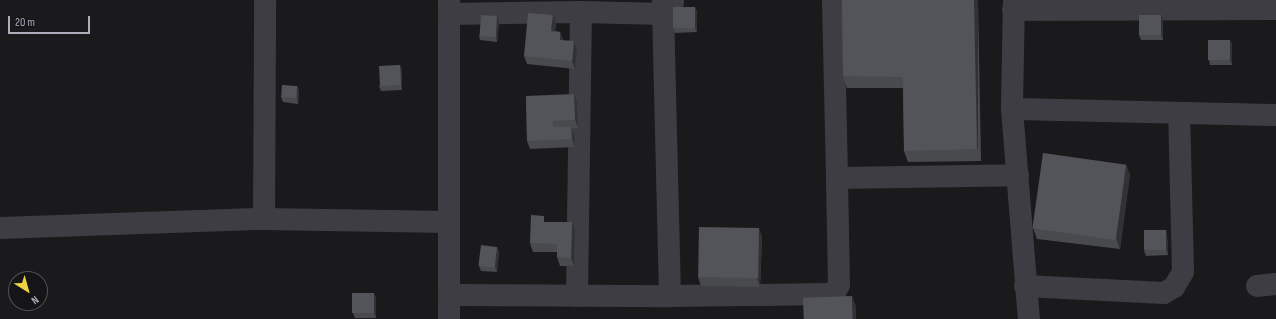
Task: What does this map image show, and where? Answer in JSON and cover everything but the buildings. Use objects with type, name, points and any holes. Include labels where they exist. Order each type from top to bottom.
[{"type":"street","points":[[264,219],[265,0]]},
{"type":"street","points":[[450,296],[670,296],[827,294],[835,292],[839,285],[833,0]]},
{"type":"street","points":[[450,319],[449,7],[581,12],[667,5],[670,296]]},
{"type":"street","points":[[1029,319],[1025,286],[1012,109],[1014,5],[1276,9]]},
{"type":"street","points":[[577,296],[581,12]]},
{"type":"street","points":[[1012,109],[1276,115]]},
{"type":"street","points":[[1025,286],[1164,293],[1174,287],[1183,272],[1179,113]]},
{"type":"street","points":[[837,178],[1018,175]]},
{"type":"street","points":[[0,228],[264,219],[449,222]]}]
